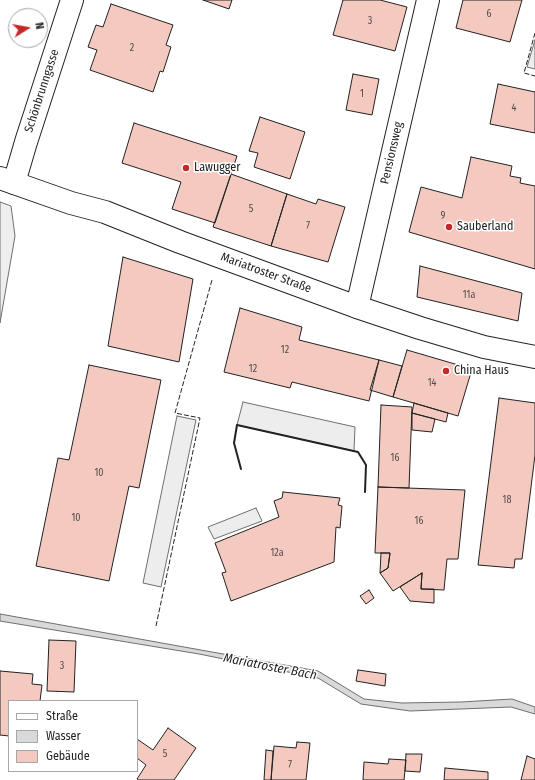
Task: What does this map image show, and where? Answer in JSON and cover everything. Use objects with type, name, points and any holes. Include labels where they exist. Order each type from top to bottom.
[{"type":"main road","name":"Schönbrunngasse","points":[[7,181],[26,142],[72,0]]},
{"type":"main road","name":"Pensionsweg","points":[[357,306],[428,0]]},
{"type":"main road","name":"Mariatroster Straße","points":[[7,181],[105,212],[180,242],[420,328],[484,347],[535,357]]},
{"type":"shaded area","points":[[535,40],[535,69],[527,67]]},
{"type":"shaded area","points":[[0,202],[11,206],[15,236],[0,323]]},
{"type":"shaded area","points":[[243,402],[355,427],[354,451],[237,425]]},
{"type":"shaded area","points":[[177,416],[196,420],[161,587],[143,583]]},
{"type":"shaded area","points":[[256,508],[262,521],[214,539],[208,527]]},
{"type":"water","name":"Mariatroster Bach","points":[[0,614],[318,671],[364,699],[402,703],[512,699],[535,707],[535,714],[511,707],[410,711],[361,704],[318,678],[199,654],[0,621]]},
{"type":"building","points":[[203,0],[232,0],[229,9]]},
{"type":"building","points":[[343,0],[380,0],[407,7],[395,51],[333,35]]},
{"type":"building","points":[[463,0],[522,0],[510,42],[456,28]]},
{"type":"building","points":[[111,4],[173,25],[166,45],[171,47],[163,72],[160,71],[153,92],[90,70],[97,50],[88,47],[96,25],[103,27]]},
{"type":"building","points":[[353,74],[379,79],[372,115],[346,110]]},
{"type":"building","points":[[498,84],[535,92],[535,133],[490,124]]},
{"type":"building","points":[[260,117],[305,132],[290,179],[254,167],[258,153],[249,151]]},
{"type":"building","name":"Lawugger","points":[[134,123],[237,156],[215,223],[172,209],[181,182],[122,163]]},
{"type":"building","points":[[471,157],[512,166],[510,176],[521,178],[520,183],[535,186],[535,269],[409,232],[421,187],[462,198]]},
{"type":"building","points":[[231,174],[287,194],[271,246],[213,227]]},
{"type":"building","points":[[287,194],[316,204],[318,199],[345,207],[328,262],[271,246]]},
{"type":"building","points":[[123,257],[193,279],[179,362],[108,346]]},
{"type":"building","points":[[420,266],[522,293],[518,321],[417,297]]},
{"type":"building","points":[[240,308],[302,327],[299,340],[379,360],[369,401],[292,382],[290,388],[224,372]]},
{"type":"building","points":[[407,350],[472,369],[458,416],[393,397]]},
{"type":"building","points":[[379,360],[402,366],[393,397],[370,390]]},
{"type":"building","points":[[89,365],[161,380],[139,488],[129,486],[109,581],[36,566],[58,458],[69,460]]},
{"type":"building","points":[[499,398],[535,403],[535,455],[522,559],[515,559],[514,568],[478,565]]},
{"type":"building","points":[[414,403],[448,413],[446,422],[412,413]]},
{"type":"building","points":[[381,405],[412,407],[409,488],[378,487]]},
{"type":"building","points":[[412,413],[435,419],[432,432],[412,430]]},
{"type":"building","points":[[378,487],[465,490],[458,559],[447,559],[444,590],[421,589],[422,573],[393,591],[380,573],[388,568],[390,553],[375,553]]},
{"type":"building","points":[[283,492],[340,498],[338,505],[342,506],[340,528],[336,527],[334,562],[231,601],[222,573],[226,572],[215,543],[279,517],[274,501],[282,498]]},
{"type":"building","points":[[381,553],[390,553],[388,568],[380,573]]},
{"type":"building","points":[[422,573],[421,589],[434,589],[434,603],[410,601],[400,587]]},
{"type":"building","points":[[369,590],[374,598],[366,604],[360,596]]},
{"type":"building","points":[[49,640],[76,641],[74,692],[47,691]]},
{"type":"building","points":[[358,670],[386,674],[385,686],[356,681]]},
{"type":"building","points":[[0,671],[33,674],[32,684],[42,685],[40,700],[8,700],[8,736],[0,735]]},
{"type":"building","points":[[168,728],[196,748],[174,780],[137,779],[146,765],[138,759],[138,740],[153,750]]},
{"type":"building","points":[[297,742],[310,743],[306,780],[271,780],[274,746],[296,748]]},
{"type":"building","points":[[266,750],[273,751],[271,780],[264,780]]},
{"type":"building","points":[[406,754],[422,754],[420,772],[405,771]]},
{"type":"building","points":[[527,756],[535,759],[535,780],[521,780]]},
{"type":"building","points":[[389,759],[406,760],[404,780],[363,780],[364,762],[388,764]]},
{"type":"building","points":[[445,768],[488,772],[488,780],[444,780]]},
{"type":"fence","points":[[535,33],[524,73],[535,76]]},
{"type":"fence","points":[[156,626],[200,418],[175,413],[212,280]]},
{"type":"wall","points":[[241,469],[234,443],[237,425],[358,452],[366,465],[365,492]]},
{"type":"place","name":"Lawugger","points":[[186,168]]},
{"type":"place","name":"Sauberland","points":[[449,227]]},
{"type":"place","name":"China Haus","points":[[446,371]]}]
